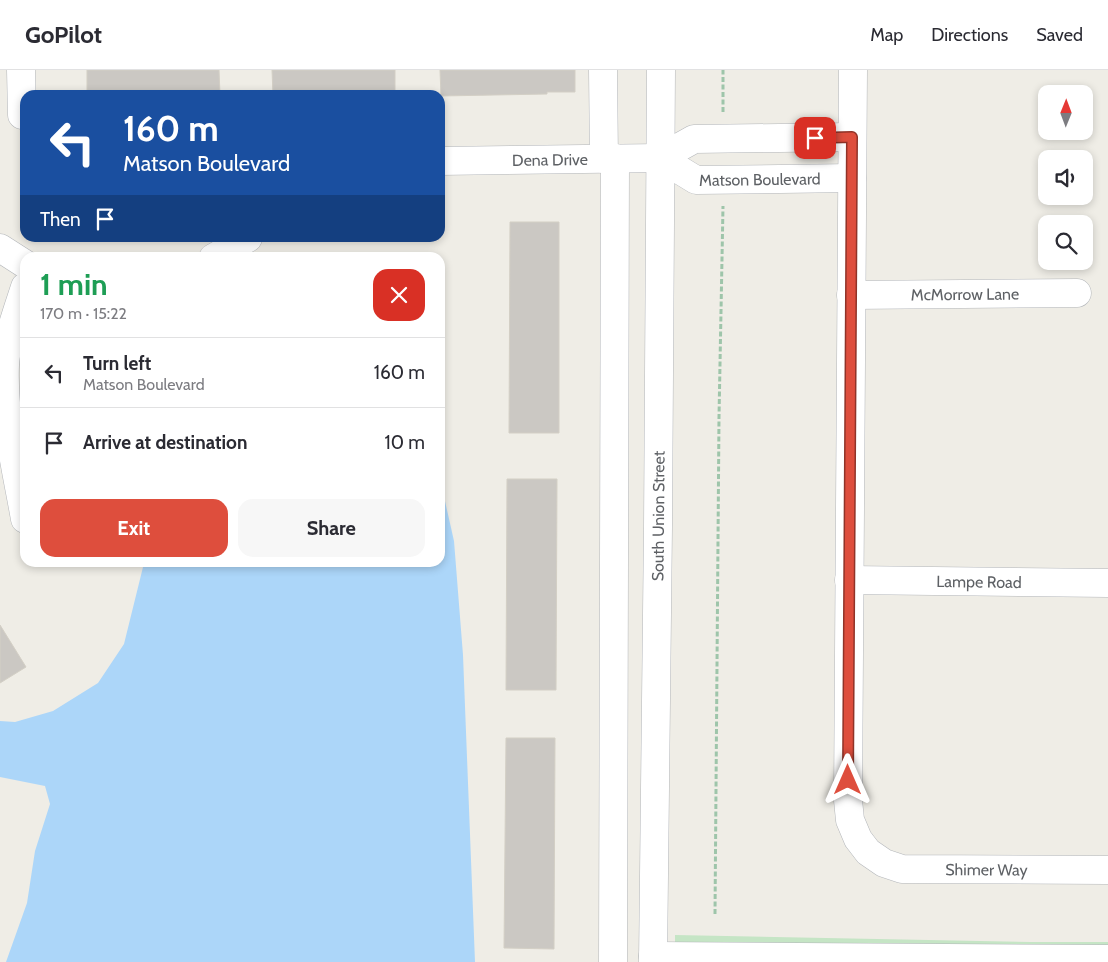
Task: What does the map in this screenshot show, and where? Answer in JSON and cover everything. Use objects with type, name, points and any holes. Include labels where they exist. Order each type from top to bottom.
[{"type":"street","points":[[21,70],[21,90]]},
{"type":"street","points":[[603,70],[609,159],[613,962]]},
{"type":"street","name":"South Union Street","points":[[653,959],[661,70]]},
{"type":"street","points":[[849,580],[853,70]]},
{"type":"street","points":[[660,158],[694,139],[852,137]]},
{"type":"street","name":"Dena Drive","points":[[445,161],[660,158]]},
{"type":"street","name":"Matson Boulevard","points":[[660,158],[696,180],[852,178]]},
{"type":"street","points":[[224,252],[241,242]]},
{"type":"street","points":[[0,248],[20,261]]},
{"type":"street","name":"McMorrow Lane","points":[[851,295],[1077,294]]},
{"type":"street","points":[[20,302],[12,326],[6,363],[6,406],[20,489]]},
{"type":"street","name":"Lampe Road","points":[[849,580],[1108,583]]},
{"type":"street","name":"Shimer Way","points":[[849,580],[848,800],[850,820],[858,839],[868,852],[884,863],[902,869],[1108,870]]},
{"type":"street","points":[[653,959],[1108,959]]},
{"type":"path","points":[[723,70],[723,138]]},
{"type":"path","points":[[714,914],[723,180]]},
{"type":"green space","points":[[675,935],[1108,942],[1108,962],[675,962]]},
{"type":"water","points":[[445,501],[454,541],[463,655],[475,962],[6,962],[27,903],[35,851],[50,804],[45,786],[0,777],[0,721],[15,722],[53,711],[98,683],[124,644],[143,567],[445,567]]},
{"type":"building","points":[[87,70],[219,70],[220,90],[87,90]]},
{"type":"building","points":[[272,70],[395,70],[395,90],[273,90]]},
{"type":"building","points":[[440,70],[575,70],[575,92],[445,96],[445,90],[441,90]]},
{"type":"building","points":[[510,222],[559,222],[559,433],[509,433]]},
{"type":"building","points":[[507,479],[557,479],[556,690],[506,690]]},
{"type":"building","points":[[0,625],[26,667],[0,683]]},
{"type":"building","points":[[506,738],[555,738],[554,949],[504,948]]},
{"type":"route","points":[[815,138],[852,137],[848,780]]}]
